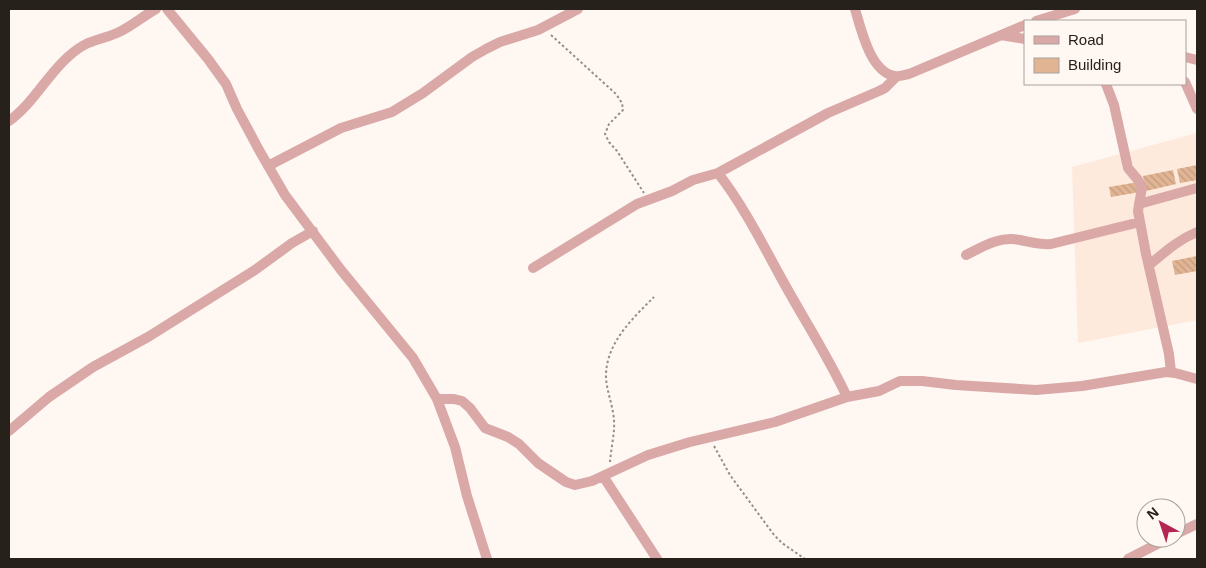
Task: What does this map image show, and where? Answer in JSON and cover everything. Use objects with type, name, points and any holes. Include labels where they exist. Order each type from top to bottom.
[{"type":"street","points":[[9,121],[56,69],[79,47],[117,33],[156,9]]},
{"type":"street","points":[[167,9],[222,77],[237,109],[285,195],[341,270],[412,358],[437,399],[455,447],[467,496],[487,559]]},
{"type":"street","points":[[268,166],[342,128],[392,112],[486,49],[500,42],[544,28],[578,9]]},
{"type":"street","points":[[855,9],[876,65],[886,73],[896,77]]},
{"type":"street","points":[[1039,20],[1075,9]]},
{"type":"street","points":[[533,268],[621,213],[693,180],[718,173],[828,113],[886,88],[896,77],[909,74],[1024,25]]},
{"type":"street","points":[[1001,35],[1024,39]]},
{"type":"street","points":[[1186,84],[1197,109]]},
{"type":"street","points":[[1106,85],[1114,105],[1128,168],[1142,187],[1138,211],[1169,354],[1170,372]]},
{"type":"street","points":[[718,173],[735,196],[760,238],[847,397]]},
{"type":"street","points":[[1139,204],[1197,188]]},
{"type":"street","points":[[966,255],[998,239],[1012,239],[1037,245],[1051,244],[1140,222]]},
{"type":"street","points":[[9,430],[48,397],[93,367],[148,337],[313,231]]},
{"type":"street","points":[[1149,265],[1182,238],[1197,232]]},
{"type":"street","points":[[437,399],[462,401],[470,408],[485,428],[508,437],[519,444],[536,462],[568,484],[578,485],[648,455],[710,437],[776,422],[847,397],[872,393],[900,381],[910,380],[1036,390],[1082,386],[1170,372],[1197,379]]},
{"type":"street","points":[[606,474],[657,559]]},
{"type":"street","points":[[1128,559],[1149,548]]},
{"type":"path","points":[[544,28],[607,85],[622,103],[623,110],[608,124],[605,134],[608,142],[617,151],[636,183],[649,200]]},
{"type":"path","points":[[606,474],[614,420],[608,391],[607,362],[621,333],[633,317],[654,297]]},
{"type":"path","points":[[710,437],[723,465],[778,540],[806,559]]},
{"type":"shaded area","points":[[1197,133],[1197,320],[1078,343],[1072,167]]},
{"type":"building","points":[[1197,165],[1197,180],[1180,183],[1177,169]]},
{"type":"building","points":[[1173,170],[1176,184],[1146,191],[1143,176]]},
{"type":"building","points":[[1138,182],[1140,192],[1111,197],[1109,187]]},
{"type":"building","points":[[1197,256],[1197,271],[1175,275],[1172,261]]}]
